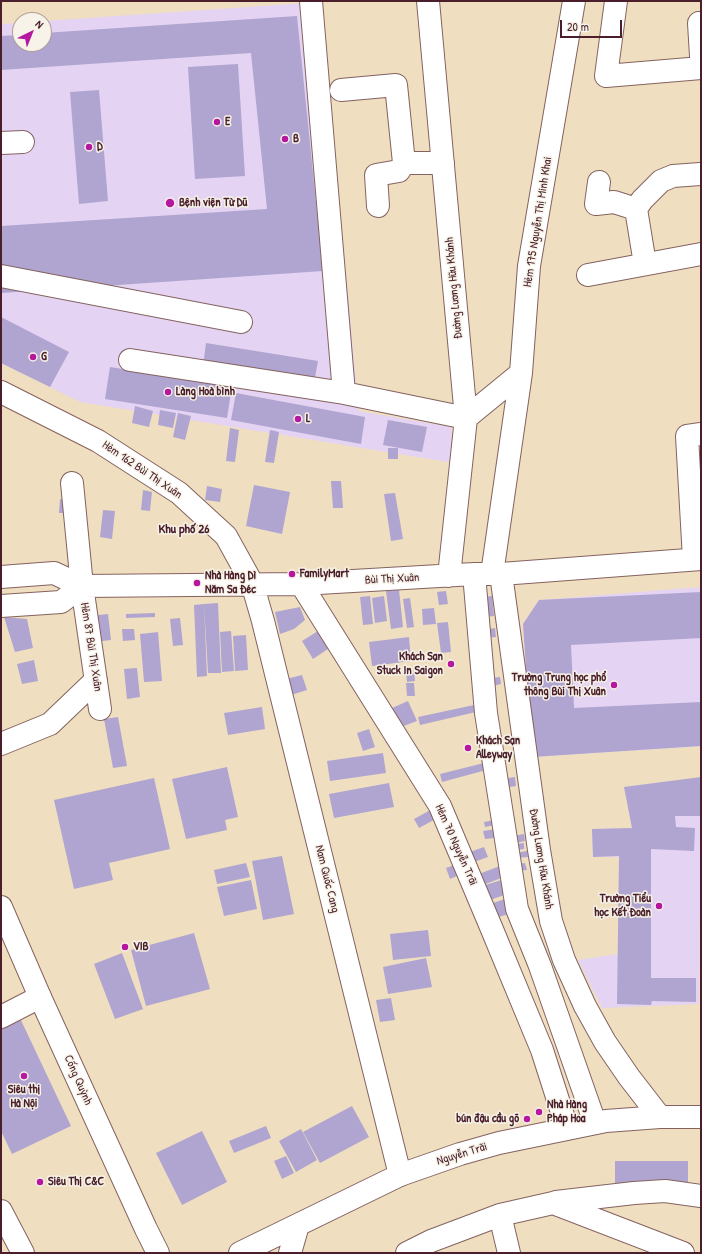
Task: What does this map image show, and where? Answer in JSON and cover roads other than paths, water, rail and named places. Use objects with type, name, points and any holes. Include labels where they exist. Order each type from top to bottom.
[{"type":"street","points":[[311,1],[344,393]]},
{"type":"street","name":"Đường Lương Hữu Khánh","points":[[428,1],[466,418],[449,576]]},
{"type":"street","name":"Hẻm 175 Nguyễn Thị Minh Khai","points":[[489,574],[521,373],[528,266],[574,1]]},
{"type":"street","points":[[616,1],[606,76],[701,68]]},
{"type":"street","points":[[699,24],[701,56]]},
{"type":"street","points":[[341,90],[396,86],[404,164],[399,171],[376,175],[378,206]]},
{"type":"street","points":[[1,143],[23,142]]},
{"type":"street","points":[[404,164],[443,163]]},
{"type":"street","points":[[645,264],[636,209],[642,200],[661,181],[673,176],[700,174]]},
{"type":"street","points":[[599,182],[596,204],[614,202],[636,209]]},
{"type":"street","points":[[588,275],[701,254]]},
{"type":"street","points":[[1,276],[241,322]]},
{"type":"street","points":[[130,360],[344,393],[466,418],[521,373]]},
{"type":"street","name":"Hẻm 162 Bùi Thị Xuân","points":[[1,392],[98,441],[179,493],[226,536],[252,584]]},
{"type":"street","points":[[698,559],[687,436],[701,434]]},
{"type":"street","name":"Hẻm 87 Bùi Thị Xuân","points":[[72,483],[82,586],[100,709]]},
{"type":"street","name":"Bùi Thị Xuân","points":[[1,577],[54,573],[82,586],[301,584],[489,574],[698,559]]},
{"type":"street","points":[[489,574],[486,706],[517,910],[538,960],[595,1123]]},
{"type":"street","name":"Đường Lương Hữu Khánh","points":[[489,574],[518,700],[539,850],[551,921],[564,960],[579,994],[605,1042],[629,1077],[660,1117]]},
{"type":"street","name":"Nam Quốc Cang","points":[[252,584],[263,621],[400,1175]]},
{"type":"street","name":"Hẻm 70 Nguyễn Trãi","points":[[301,584],[440,806],[542,1050],[567,1128]]},
{"type":"street","points":[[1,606],[61,602],[82,586]]},
{"type":"street","points":[[1,744],[50,724],[96,680]]},
{"type":"street","points":[[486,706],[518,700]]},
{"type":"street","points":[[497,782],[529,775]]},
{"type":"street","points":[[509,856],[539,850]]},
{"type":"street","name":"Cống Quỳnh","points":[[2,913],[158,1253]]},
{"type":"street","points":[[525,929],[551,921]]},
{"type":"street","points":[[510,971],[538,960]]},
{"type":"street","points":[[552,1002],[579,994]]},
{"type":"street","points":[[1,1017],[40,997]]},
{"type":"street","points":[[660,1117],[701,1133]]},
{"type":"street","name":"Nguyễn Trãi","points":[[240,1253],[400,1175],[460,1154],[499,1143],[595,1123],[660,1117],[701,1118]]},
{"type":"street","points":[[406,1253],[430,1241],[500,1215],[553,1203],[634,1192],[665,1191],[701,1196]]},
{"type":"street","points":[[553,1203],[683,1253]]},
{"type":"street","points":[[1,1211],[23,1253]]},
{"type":"street","points":[[500,1215],[509,1253]]},
{"type":"street","points":[[290,1253],[298,1225]]},
{"type":"place","name":"E","points":[[217,122]]},
{"type":"place","name":"B","points":[[285,139]]},
{"type":"place","name":"D","points":[[89,147]]},
{"type":"place","name":"Bệnh viện Từ Dũ","points":[[170,203]]},
{"type":"place","name":"G","points":[[33,357]]},
{"type":"place","name":"Làng Hoà bình","points":[[168,392]]},
{"type":"place","name":"L","points":[[298,419]]},
{"type":"place","name":"FamilyMart","points":[[292,574]]},
{"type":"place","name":"Nhà Hàng Dì Năm Sa Đéc","points":[[197,583]]},
{"type":"place","name":"Khách Sạn Stuck In Saigon","points":[[451,664]]},
{"type":"place","name":"Trường Trung học phổ thông Bùi Thị Xuân","points":[[614,685]]},
{"type":"place","name":"Khách Sạn Alleyway","points":[[468,748]]},
{"type":"place","name":"Trường Tiểu học Kết Đoàn","points":[[659,906]]},
{"type":"place","name":"VIB","points":[[125,947]]},
{"type":"place","name":"Siêu thị Hà Nội","points":[[24,1076]]},
{"type":"place","name":"Nhà Hàng Pháp Hoa","points":[[539,1112]]},
{"type":"place","name":"bún đậu cầu gõ","points":[[527,1119]]},
{"type":"place","name":"Siêu Thị C&C","points":[[40,1182]]},
{"type":"district","name":"Khu phố 26","points":[[184,530]]}]
